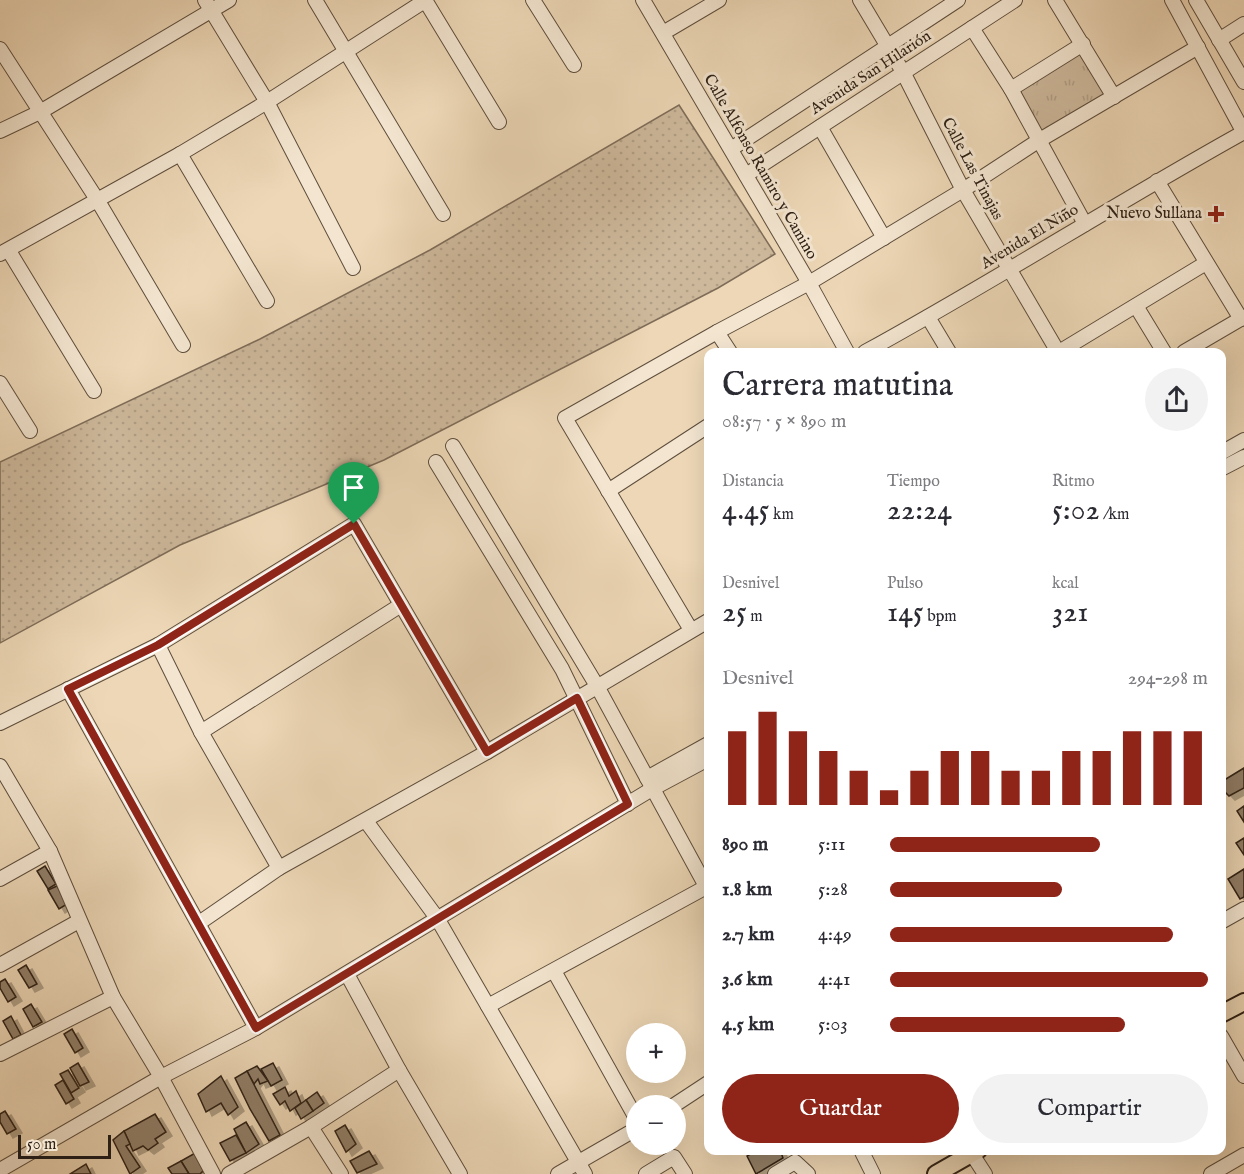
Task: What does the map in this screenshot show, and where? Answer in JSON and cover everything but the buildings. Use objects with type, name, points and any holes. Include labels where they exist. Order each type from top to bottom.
[{"type":"main road","points":[[1226,1011],[1244,1002]]},
{"type":"main road","points":[[936,1174],[970,1155]]},
{"type":"street","points":[[0,131],[40,112],[208,5],[229,0]]},
{"type":"street","points":[[315,0],[443,214]]},
{"type":"street","points":[[94,391],[4,253],[267,102],[425,0],[499,122]]},
{"type":"street","points":[[533,0],[574,65]]},
{"type":"street","name":"Calle Alfonso Ramiro y Camino","points":[[643,0],[845,348]]},
{"type":"street","points":[[663,33],[719,0]]},
{"type":"street","name":"Calle Las Tinajas","points":[[860,0],[903,72],[963,190],[1056,348]]},
{"type":"street","name":"Avenida San Hilarión","points":[[730,149],[958,0]]},
{"type":"street","name":"Avenida San Hilarión","points":[[746,175],[1015,0]]},
{"type":"street","points":[[1055,0],[1114,97]]},
{"type":"street","points":[[1172,0],[1244,133]]},
{"type":"street","points":[[1196,0],[1244,82]]},
{"type":"street","points":[[208,5],[267,102],[352,268]]},
{"type":"street","points":[[1219,40],[1244,24]]},
{"type":"street","points":[[972,28],[1011,89],[1085,224]]},
{"type":"street","points":[[1011,89],[1083,44]]},
{"type":"street","points":[[692,630],[565,418],[809,283],[963,190],[1038,141],[1198,47]]},
{"type":"street","points":[[0,49],[98,201],[183,345]]},
{"type":"street","points":[[820,127],[884,238]]},
{"type":"street","name":"Avenida El Niño","points":[[872,348],[1157,181],[1244,133]]},
{"type":"street","points":[[180,154],[267,301]]},
{"type":"street","points":[[1157,181],[1206,263],[1243,318],[1191,348]]},
{"type":"street","points":[[1065,348],[1206,263]]},
{"type":"street","points":[[1136,306],[1162,348]]},
{"type":"street","points":[[928,317],[947,348]]},
{"type":"street","points":[[717,332],[727,348]]},
{"type":"street","points":[[0,383],[30,431]]},
{"type":"street","points":[[608,491],[704,429]]},
{"type":"street","points":[[1226,450],[1244,440]]},
{"type":"street","points":[[453,446],[597,686],[704,883]]},
{"type":"street","points":[[1226,466],[1244,457]]},
{"type":"street","points":[[436,462],[562,669],[628,804]]},
{"type":"street","points":[[0,723],[158,645],[354,524],[487,752]]},
{"type":"street","points":[[201,732],[401,605]]},
{"type":"street","points":[[199,923],[279,868],[487,752],[704,623]]},
{"type":"street","points":[[158,645],[201,732],[279,868]]},
{"type":"street","points":[[68,689],[256,1028]]},
{"type":"street","points":[[0,1170],[161,1077],[256,1028],[347,974],[628,804],[649,784],[704,747]]},
{"type":"street","points":[[649,784],[704,761]]},
{"type":"street","points":[[0,766],[4,782],[50,851],[112,997],[161,1077],[213,1174]]},
{"type":"street","points":[[366,820],[437,918],[582,1168]]},
{"type":"street","points":[[0,879],[50,851]]},
{"type":"street","points":[[488,1006],[704,890]]},
{"type":"street","points":[[1226,919],[1244,909]]},
{"type":"street","points":[[0,964],[79,921]]},
{"type":"street","points":[[554,971],[626,1100]]},
{"type":"street","points":[[347,974],[399,1070],[460,1174]]},
{"type":"street","points":[[0,1054],[112,997]]},
{"type":"street","points":[[1226,1045],[1244,1076]]},
{"type":"street","points":[[229,1174],[311,1127],[399,1070]]},
{"type":"street","points":[[686,1097],[704,1086]]},
{"type":"street","points":[[311,1127],[341,1174]]},
{"type":"street","points":[[558,1174],[582,1168],[626,1136]]},
{"type":"street","points":[[864,1155],[873,1174]]},
{"type":"street","points":[[976,1155],[985,1174]]},
{"type":"street","points":[[1210,1174],[1244,1155]]},
{"type":"street","points":[[646,1174],[674,1157],[685,1174]]},
{"type":"street","points":[[775,1174],[795,1162],[808,1174]]},
{"type":"green space","points":[[1083,44],[1114,97],[1038,141],[1011,89]]},
{"type":"green space","points":[[679,105],[775,254],[718,288],[384,460],[180,545],[0,643],[0,462],[260,339],[430,250]]},
{"type":"place","name":"Nuevo Sullana","points":[[1216,214]]},
{"type":"route","points":[[354,524],[487,752],[577,698],[628,804],[256,1028],[68,689],[158,645],[354,524]]}]
